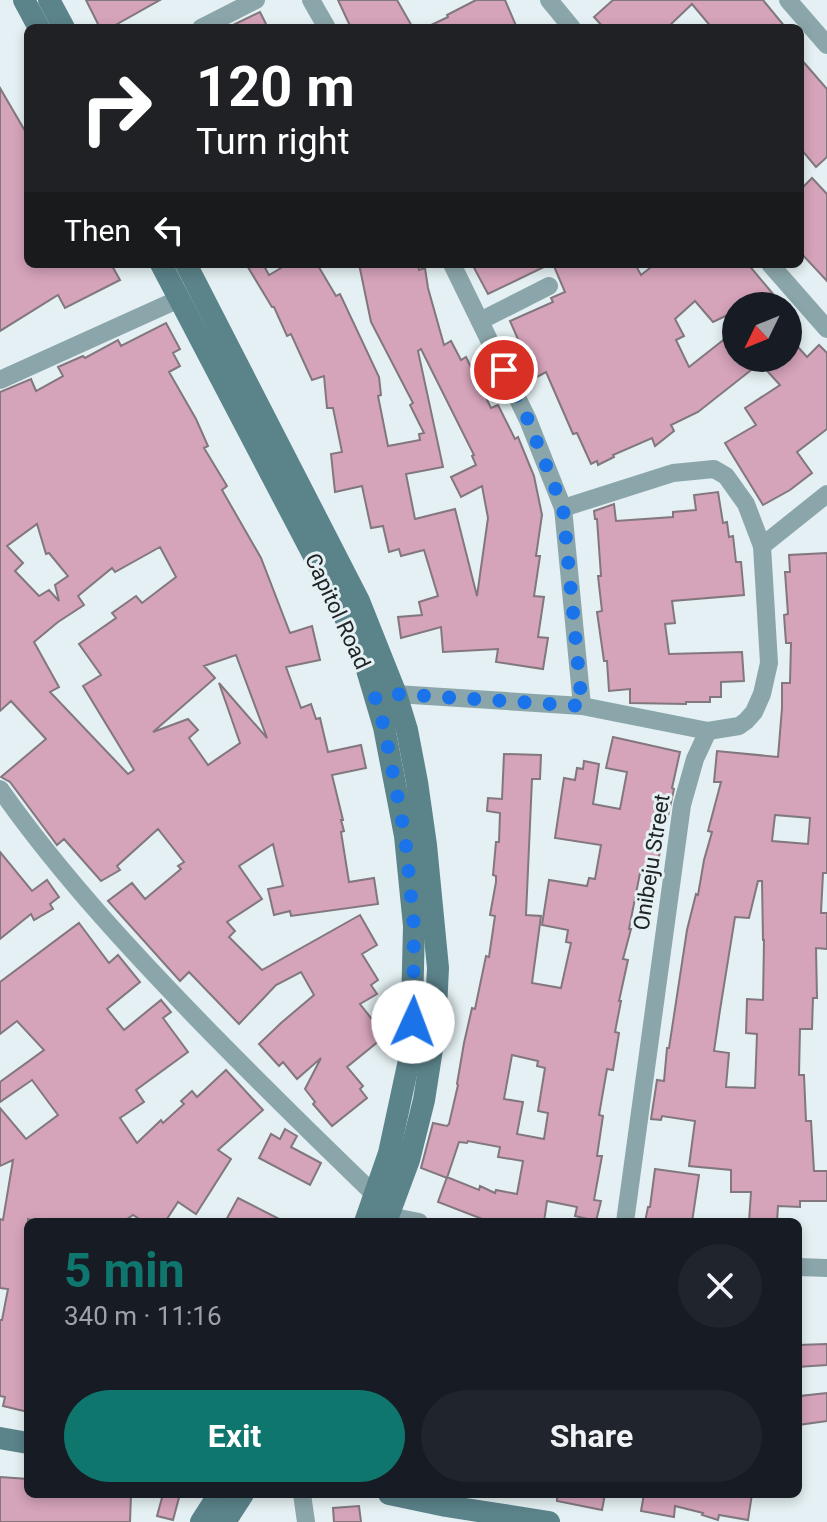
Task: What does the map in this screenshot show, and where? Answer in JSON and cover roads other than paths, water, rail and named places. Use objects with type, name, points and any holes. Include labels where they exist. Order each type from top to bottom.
[{"type":"main road","points":[[24,0],[37,24]]},
{"type":"main road","points":[[49,0],[62,24]]},
{"type":"main road","name":"Capitol Road","points":[[163,268],[340,606],[365,663],[407,730],[426,845],[438,968],[435,1030],[424,1100],[409,1160],[387,1218]]},
{"type":"main road","name":"Capitol Road","points":[[188,268],[359,601],[386,696],[384,727],[405,836],[415,949],[411,1051],[389,1153],[367,1218]]},
{"type":"main road","points":[[0,1438],[24,1442]]},
{"type":"main road","points":[[201,1522],[216,1498]]},
{"type":"main road","points":[[225,1522],[240,1498]]},
{"type":"main road","points":[[408,1498],[549,1522]]},
{"type":"street","points":[[209,24],[256,0]]},
{"type":"street","points":[[311,0],[325,24]]},
{"type":"street","points":[[549,0],[569,24]]},
{"type":"street","points":[[788,0],[827,45]]},
{"type":"street","points":[[454,268],[528,420],[563,508],[582,706]]},
{"type":"street","points":[[774,268],[827,329]]},
{"type":"street","points":[[480,321],[549,286]]},
{"type":"street","points":[[0,380],[179,299]]},
{"type":"street","points":[[386,696],[582,706],[708,731],[739,726],[746,721],[762,694],[769,663],[762,546],[746,504],[726,476],[714,469],[673,473],[563,508]]},
{"type":"street","points":[[762,546],[827,494]]},
{"type":"street","name":"Onibeju Street","points":[[626,1218],[682,805],[695,759],[708,731]]},
{"type":"street","points":[[0,789],[54,860],[131,949],[297,1120],[376,1196]]},
{"type":"street","points":[[802,1267],[827,1268]]},
{"type":"street","points":[[303,1498],[306,1522]]}]
